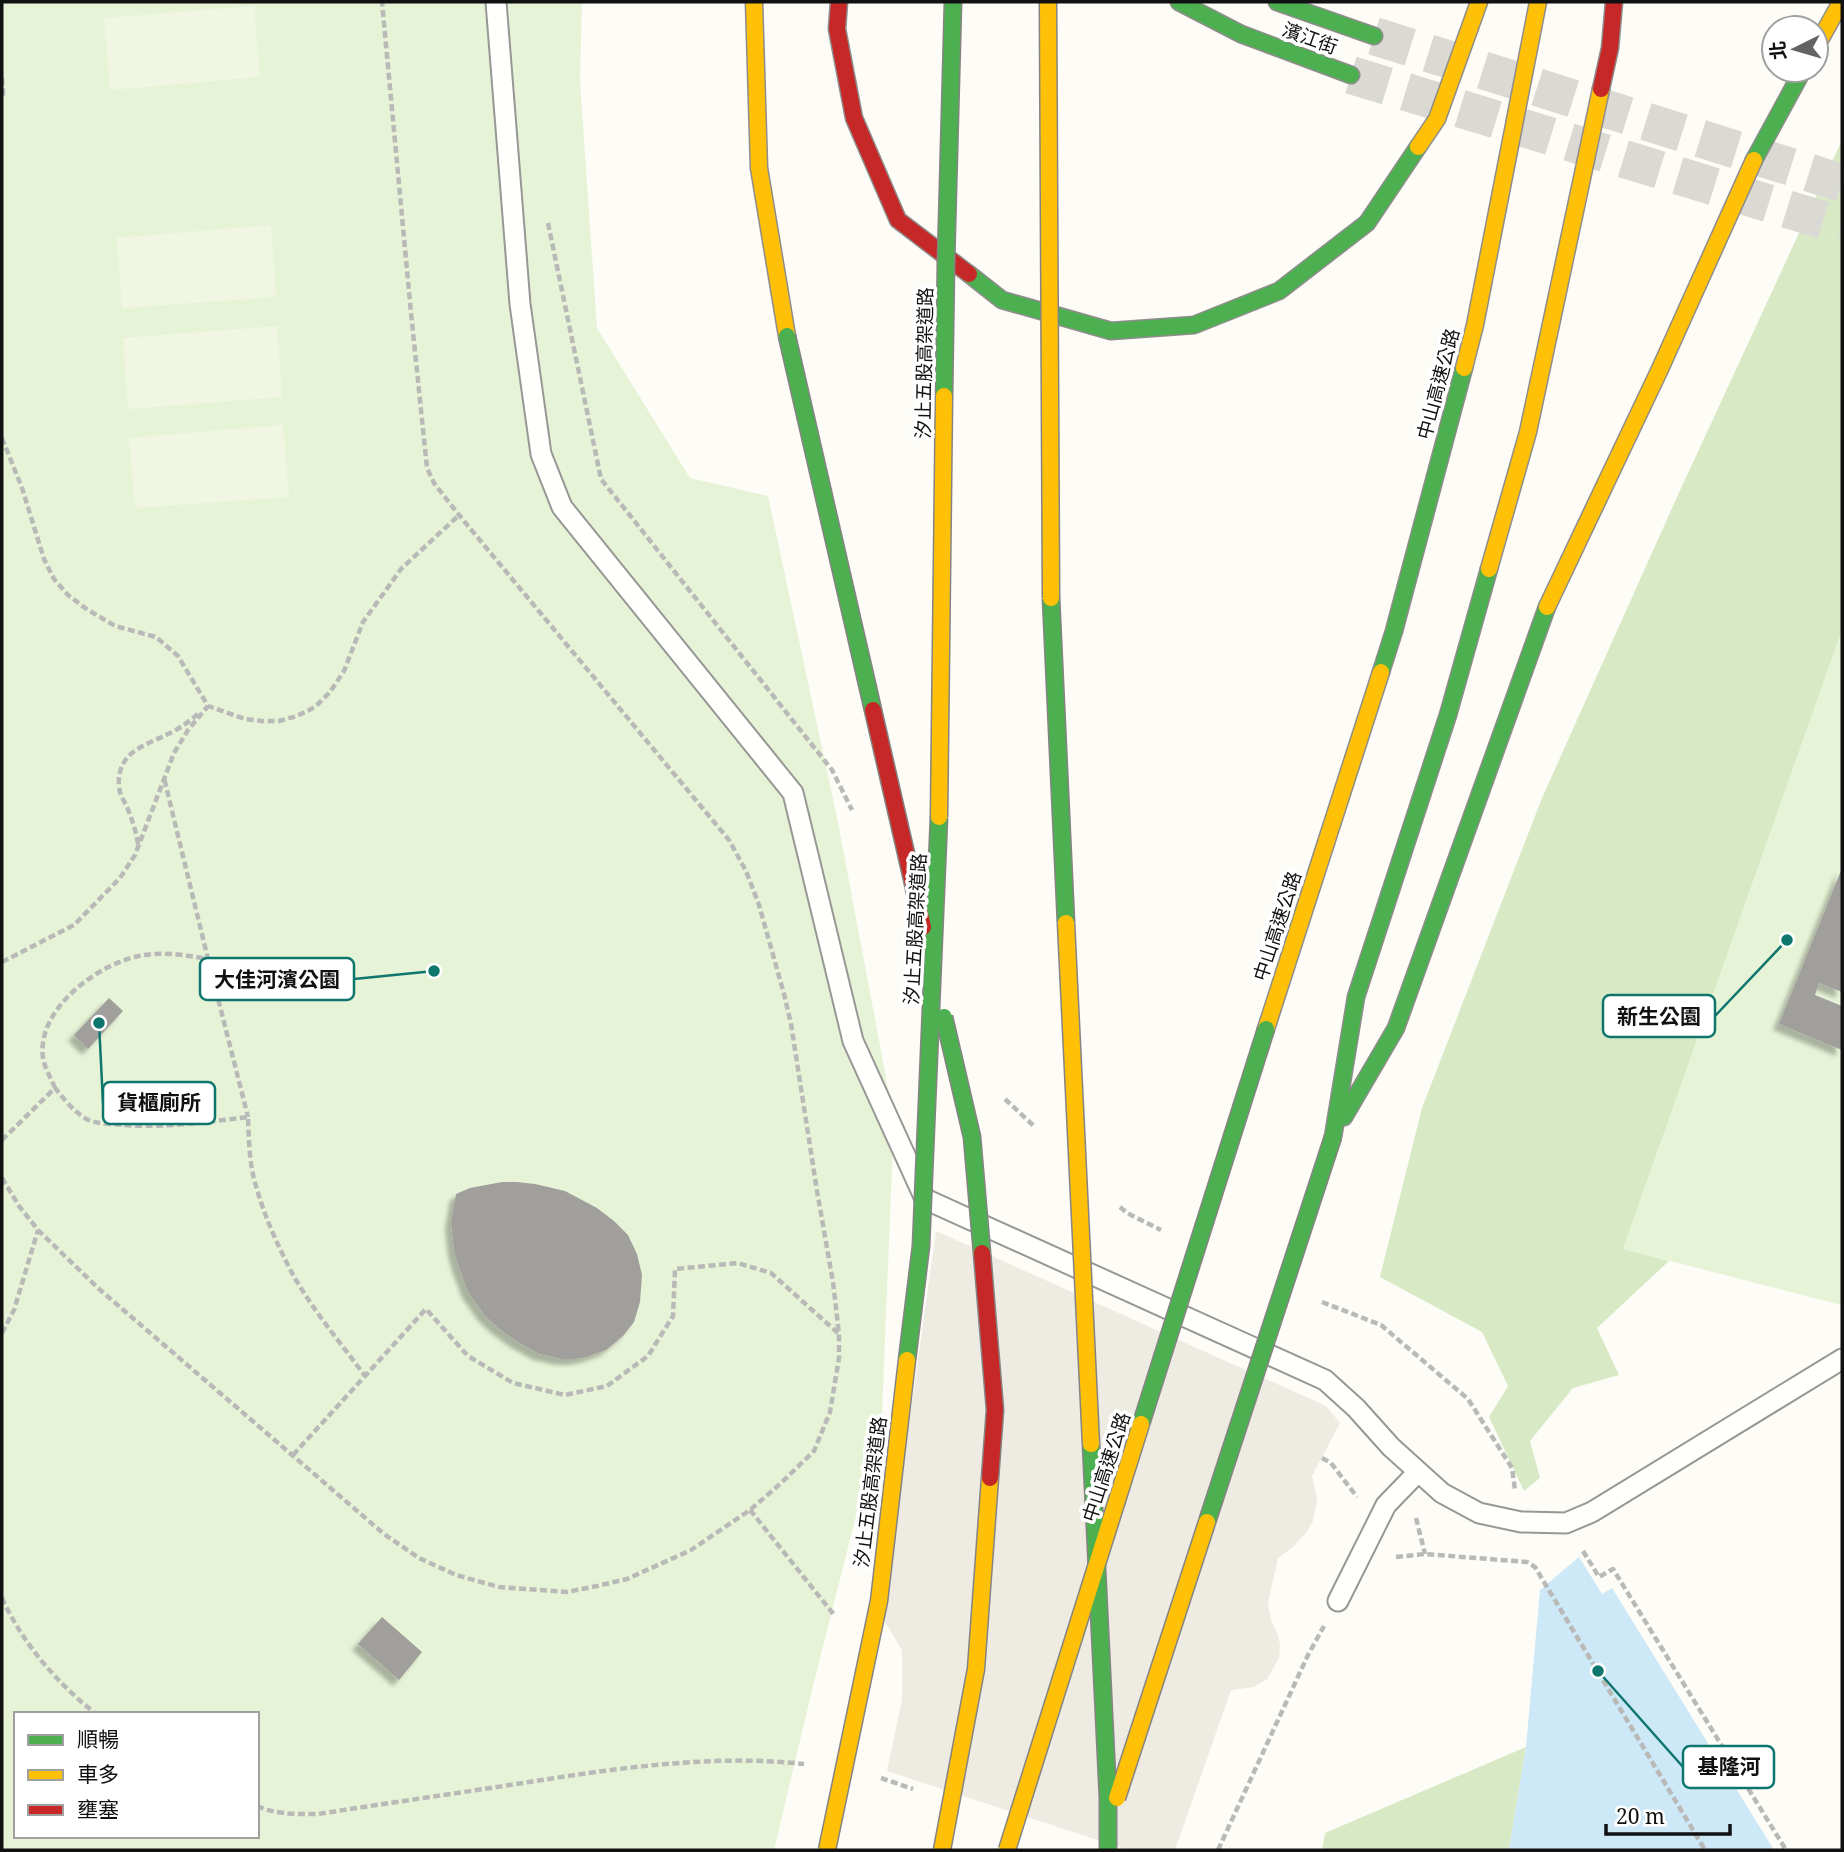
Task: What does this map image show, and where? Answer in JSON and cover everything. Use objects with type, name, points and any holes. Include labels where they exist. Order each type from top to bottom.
[{"type":"main road","points":[[754,2],[760,167],[787,336],[972,1137],[995,1410],[976,1669],[942,1850]]},
{"type":"main road","points":[[839,2],[837,29],[854,118],[898,220],[1002,300],[1111,331],[1194,325],[1279,291],[1367,223],[1437,119],[1479,2]]},
{"type":"main road","name":"汐止五股高架道路","points":[[827,1850],[879,1601],[921,1246],[939,855],[946,261],[953,2]]},
{"type":"main road","points":[[1048,2],[1051,598],[1089,1376],[1108,1850]]},
{"type":"main road","name":"濱江街","points":[[1180,2],[1230,29],[1351,75]]},
{"type":"main road","name":"濱江街","points":[[1277,2],[1374,36]]},
{"type":"main road","name":"中山高速公路","points":[[1007,1850],[1394,631],[1475,326],[1538,2]]},
{"type":"main road","points":[[1100,1850],[1333,1137],[1356,998],[1448,715],[1528,432],[1610,48],[1615,2]]},
{"type":"main road","points":[[1830,22],[1841,2]]},
{"type":"main road","points":[[1333,1137],[1396,1028],[1547,607],[1660,369],[1758,152],[1795,84]]},
{"type":"lane","points":[[496,2],[520,304],[541,454],[562,508],[793,793],[853,1041],[925,1199],[1325,1380],[1356,1408],[1391,1447],[1442,1493],[1479,1513],[1521,1522],[1566,1523],[1592,1512],[1842,1359]]},
{"type":"lane","points":[[1338,1601],[1386,1505],[1418,1472]]},
{"type":"path","points":[[2,1178],[38,1230],[99,1289],[384,1534],[419,1558],[456,1575],[499,1587],[566,1592],[627,1579],[691,1550],[750,1510],[814,1451],[830,1412],[839,1358],[834,1282],[791,1024],[759,905],[746,871],[729,840],[459,515],[434,483],[427,468],[383,2]]},
{"type":"path","points":[[2,78],[2,99]]},
{"type":"path","points":[[2,438],[22,488],[44,559],[54,579],[68,595],[115,626],[156,637],[177,656],[208,706],[245,719],[279,721],[315,707],[330,692],[344,671],[363,622],[401,569],[459,515]]},
{"type":"path","points":[[2,962],[74,925],[120,878],[135,855],[174,753],[188,730],[208,706]]},
{"type":"path","points":[[138,846],[119,786],[124,764],[141,746],[174,732],[208,706]]},
{"type":"path","points":[[164,778],[248,1117],[256,1185],[292,1272],[316,1310],[365,1376]]},
{"type":"path","points":[[208,959],[183,954],[141,956],[101,972],[62,1002],[52,1016],[43,1045],[45,1067],[64,1100],[89,1120],[105,1124],[140,1126],[248,1117]]},
{"type":"path","points":[[2,1140],[55,1088]]},
{"type":"path","points":[[2,1333],[14,1310],[38,1230]]},
{"type":"path","points":[[293,1455],[426,1309],[468,1356],[513,1383],[565,1395],[607,1385],[648,1356],[673,1315],[675,1269],[738,1263],[771,1273],[839,1334]]},
{"type":"path","points":[[1322,1458],[1331,1463],[1377,1522]]},
{"type":"path","points":[[1566,1523],[1599,1577],[1613,1569],[1786,1850]]},
{"type":"path","points":[[1393,1557],[1425,1554],[1527,1562],[1535,1567],[1705,1850]]},
{"type":"path","points":[[2,1598],[10,1617],[36,1654],[76,1698],[94,1712]]},
{"type":"path","points":[[1218,1850],[1308,1655],[1338,1601]]},
{"type":"path","points":[[259,1807],[290,1814],[318,1814],[604,1770],[660,1764],[753,1760],[813,1765]]},
{"type":"green space","points":[[2,2],[582,2],[580,81],[597,328],[690,478],[768,496],[838,822],[894,1120],[882,1413],[774,1850],[2,1850]]},
{"type":"green space","points":[[254,6],[260,77],[110,90],[104,18]]},
{"type":"green space","points":[[1842,140],[1842,630],[1623,1249],[1669,1261],[1597,1328],[1619,1375],[1573,1388],[1530,1441],[1540,1478],[1524,1491],[1489,1417],[1508,1386],[1482,1332],[1380,1277],[1422,1108],[1542,798]]},
{"type":"green space","points":[[271,225],[276,297],[122,308],[117,238]]},
{"type":"green space","points":[[277,326],[282,397],[128,409],[123,338]]},
{"type":"green space","points":[[283,425],[289,497],[135,508],[129,438]]},
{"type":"green space","points":[[1842,630],[1842,1305],[1623,1249]]},
{"type":"green space","points":[[1526,1747],[1509,1850],[1322,1850],[1325,1833]]},
{"type":"shaded area","points":[[936,1231],[1326,1406],[1340,1423],[1312,1476],[1317,1499],[1313,1521],[1293,1547],[1278,1558],[1268,1603],[1280,1644],[1279,1658],[1267,1679],[1254,1687],[1231,1690],[1175,1850],[1128,1850],[887,1771],[902,1700],[902,1650],[882,1617]]},
{"type":"water","points":[[1579,1557],[1602,1594],[1612,1588],[1774,1850],[1509,1850],[1526,1747],[1540,1590]]},
{"type":"building","points":[[1842,868],[1842,992],[1819,983],[1815,995],[1842,1006],[1842,1050],[1779,1024]]},
{"type":"building","points":[[109,998],[123,1011],[88,1049],[74,1035]]},
{"type":"building","points":[[502,1182],[535,1184],[565,1191],[597,1208],[628,1235],[637,1254],[642,1275],[640,1302],[634,1322],[623,1336],[606,1350],[574,1359],[539,1354],[498,1328],[485,1316],[468,1292],[454,1250],[451,1223],[456,1194],[470,1188]]},
{"type":"building","points":[[382,1617],[422,1652],[399,1680],[358,1644]]},
{"type":"tunnel","points":[[1374,36],[1842,183]]},
{"type":"tunnel","points":[[1351,75],[1842,226]]},
{"type":"traffic: fast","points":[[944,396],[953,2]]},
{"type":"traffic: fast","points":[[1179,2],[1241,34],[1351,75]]},
{"type":"traffic: fast","points":[[1277,2],[1374,36]]},
{"type":"traffic: fast","points":[[1754,160],[1795,84]]},
{"type":"traffic: fast","points":[[969,274],[1002,300],[1111,331],[1194,325],[1279,291],[1367,223],[1418,147]]},
{"type":"traffic: fast","points":[[787,336],[873,710]]},
{"type":"traffic: fast","points":[[1381,672],[1464,368]]},
{"type":"traffic: fast","points":[[1333,1137],[1356,997],[1448,715],[1489,569]]},
{"type":"traffic: fast","points":[[1051,598],[1066,923]]},
{"type":"traffic: fast","points":[[1344,1117],[1396,1028],[1547,607]]},
{"type":"traffic: fast","points":[[907,1360],[921,1246],[939,817]]},
{"type":"traffic: fast","points":[[944,1017],[972,1137],[982,1253]]},
{"type":"traffic: fast","points":[[1141,1424],[1266,1029]]},
{"type":"traffic: fast","points":[[1207,1522],[1333,1137]]},
{"type":"traffic: fast","points":[[1091,1444],[1108,1798],[1108,1850]]},
{"type":"traffic: slow","points":[[754,2],[759,168],[787,336]]},
{"type":"traffic: slow","points":[[1048,2],[1051,598]]},
{"type":"traffic: slow","points":[[1418,147],[1437,119],[1479,2]]},
{"type":"traffic: slow","points":[[1464,368],[1475,325],[1538,2]]},
{"type":"traffic: slow","points":[[1830,22],[1841,2]]},
{"type":"traffic: slow","points":[[1489,569],[1528,432],[1601,89]]},
{"type":"traffic: slow","points":[[1547,607],[1660,369],[1754,160]]},
{"type":"traffic: slow","points":[[939,817],[944,396]]},
{"type":"traffic: slow","points":[[1266,1029],[1381,672]]},
{"type":"traffic: slow","points":[[1066,923],[1091,1444]]},
{"type":"traffic: slow","points":[[827,1850],[879,1601],[907,1360]]},
{"type":"traffic: slow","points":[[1007,1850],[1141,1424]]},
{"type":"traffic: slow","points":[[942,1850],[976,1669],[990,1478]]},
{"type":"traffic: slow","points":[[1117,1798],[1207,1522]]},
{"type":"traffic: jam","points":[[839,2],[837,29],[854,118],[898,220],[969,274]]},
{"type":"traffic: jam","points":[[1601,89],[1610,48],[1614,2]]},
{"type":"traffic: jam","points":[[873,710],[923,927]]},
{"type":"traffic: jam","points":[[982,1253],[995,1410],[990,1478]]},
{"type":"place","name":"新生公園","points":[[1787,940]]},
{"type":"place","name":"大佳河濱公園","points":[[434,971]]},
{"type":"place","name":"貨櫃廁所","points":[[99,1023]]},
{"type":"place","name":"基隆河","points":[[1598,1671]]}]
